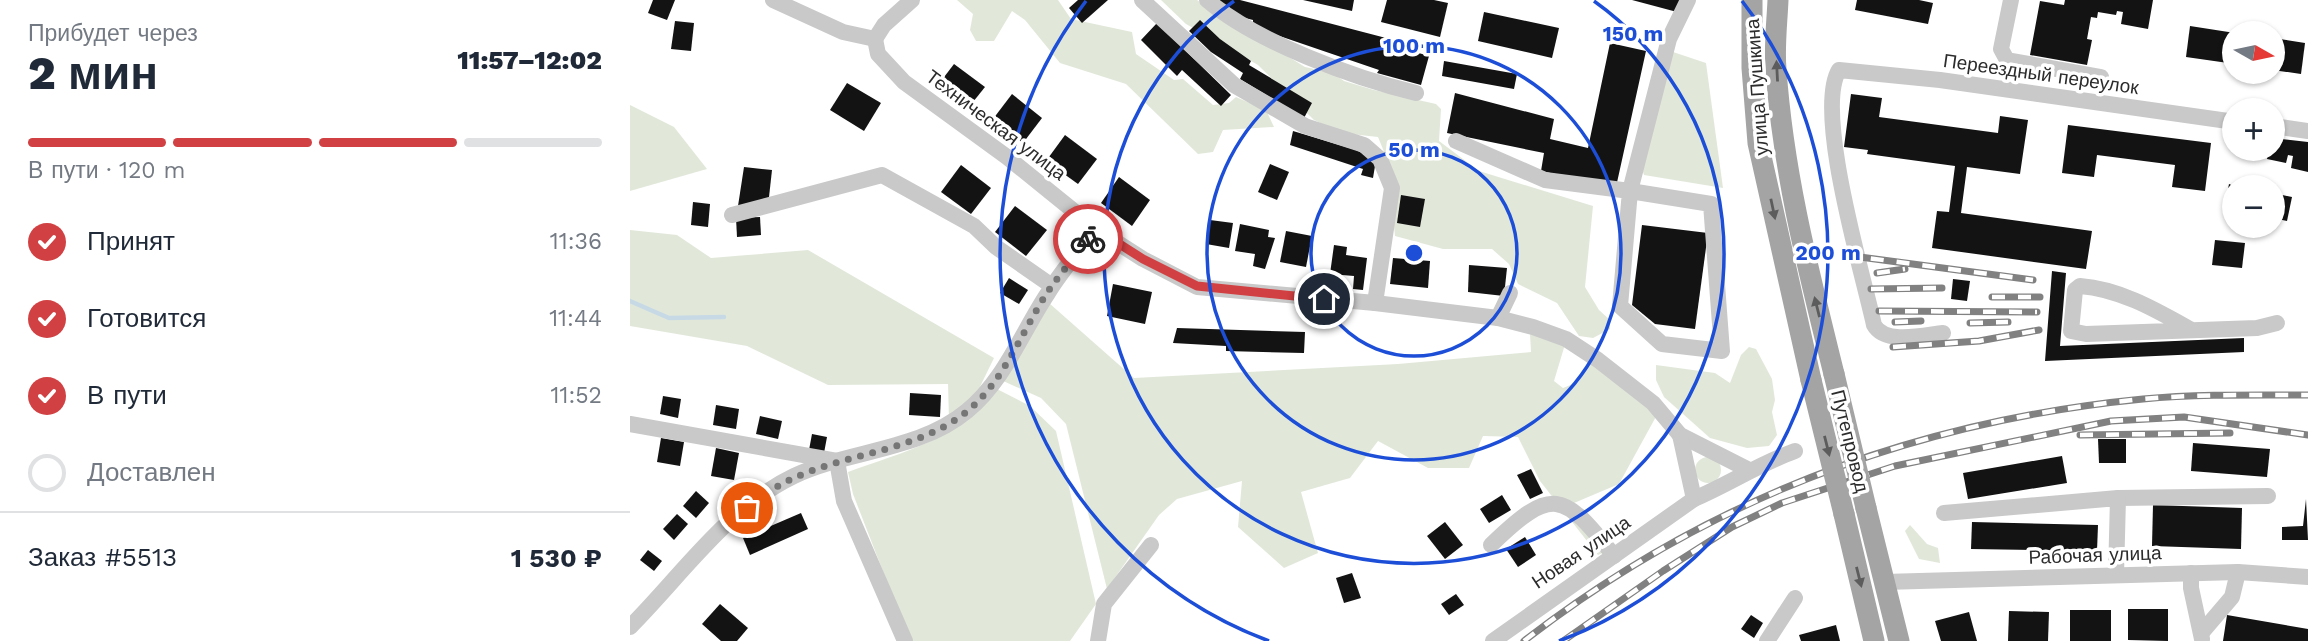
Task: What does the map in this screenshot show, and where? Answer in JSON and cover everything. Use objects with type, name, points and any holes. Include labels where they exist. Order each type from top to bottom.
[{"type":"main road","name":"улица Пушкина","points":[[1752,0],[1752,68],[1758,143],[1811,380]]},
{"type":"main road","name":"улица Пушкина","points":[[1778,0],[1776,67],[1783,139],[1796,217],[1833,374]]},
{"type":"main road","name":"Путепровод","points":[[1833,374],[1899,641]]},
{"type":"main road","name":"Путепровод","points":[[1811,380],[1874,641]]},
{"type":"street","points":[[773,0],[843,32],[875,39],[884,26],[912,0]]},
{"type":"street","points":[[1142,0],[1234,85],[1305,125],[1364,145],[1380,159],[1392,188],[1375,303]]},
{"type":"street","points":[[1207,0],[1252,30],[1366,81],[1416,93]]},
{"type":"street","points":[[1456,141],[1545,180],[1630,191],[1711,204],[1721,351],[1662,344],[1620,306],[1630,191],[1669,39],[1688,0]]},
{"type":"street","points":[[2011,0],[2001,49],[2007,60],[2101,77]]},
{"type":"street","name":"Техническая улица","points":[[875,39],[878,54],[904,82],[1007,157],[1096,229],[1143,259],[1197,286],[1498,318],[1566,339],[1653,403],[1681,435]]},
{"type":"street","name":"Переездный переулок","points":[[1943,333],[1888,336],[1878,331],[1874,325],[1832,136],[1835,83],[1842,68],[2222,120]]},
{"type":"street","points":[[2285,128],[2308,131]]},
{"type":"street","points":[[732,215],[882,175],[916,195],[930,199],[974,226],[996,247],[1052,286]]},
{"type":"street","points":[[630,627],[693,558],[760,497],[804,472],[926,435],[965,413],[994,383],[1052,286],[1096,229]]},
{"type":"street","points":[[2190,329],[2143,303],[2090,286],[2080,286],[2076,290],[2071,331],[2086,334],[2257,328],[2277,323]]},
{"type":"street","points":[[1498,318],[1510,293]]},
{"type":"street","points":[[630,424],[837,461]]},
{"type":"street","points":[[1681,435],[1747,469]]},
{"type":"street","points":[[1681,435],[1694,499]]},
{"type":"street","name":"Новая улица","points":[[1493,641],[1527,614],[1694,499],[1727,485],[1747,469],[1795,451]]},
{"type":"street","points":[[837,461],[844,501],[905,641]]},
{"type":"street","points":[[1944,513],[2118,498],[2268,496]]},
{"type":"street","points":[[2116,575],[2118,498]]},
{"type":"street","points":[[1492,545],[1525,513],[1549,503],[1571,509],[1590,525],[1614,556]]},
{"type":"street","points":[[1098,641],[1104,604],[1151,545]]},
{"type":"street","points":[[2202,636],[2232,597],[2238,572]]},
{"type":"street","name":"Рабочая улица","points":[[1884,582],[2238,572],[2308,577]]},
{"type":"street","points":[[2191,573],[2191,588],[2202,636]]},
{"type":"street","points":[[1767,641],[1795,598]]},
{"type":"shaded area","points":[[957,0],[1058,0],[1071,19],[1132,32],[1136,54],[1174,80],[1183,79],[1213,105],[1229,103],[1236,97],[1266,110],[1274,127],[1223,130],[1213,152],[1198,154],[1126,84],[1060,63],[1025,20],[1012,11],[994,41],[976,41],[970,30],[973,14]]},
{"type":"shaded area","points":[[1161,0],[1197,0],[1305,67],[1333,73],[1344,81],[1374,90],[1436,104],[1441,109],[1439,141],[1479,171],[1593,206],[1585,287],[1599,310],[1610,320],[1610,329],[1593,338],[1579,336],[1557,303],[1518,284],[1509,264],[1492,249],[1443,249],[1395,236],[1387,159],[1378,137],[1342,133],[1314,120],[1258,65],[1186,24]]},
{"type":"shaded area","points":[[1673,52],[1706,63],[1723,188],[1644,175],[1642,169]]},
{"type":"shaded area","points":[[630,105],[674,127],[707,169],[630,191]]},
{"type":"shaded area","points":[[630,230],[677,235],[711,258],[808,250],[994,358],[974,399],[949,419],[948,384],[828,385],[747,346],[630,326]]},
{"type":"shaded area","points":[[1049,303],[1134,378],[1398,364],[1531,352],[1530,334],[1566,341],[1554,381],[1563,388],[1578,382],[1590,363],[1658,413],[1619,484],[1574,503],[1613,548],[1598,555],[1540,481],[1518,437],[1483,436],[1469,468],[1428,468],[1378,441],[1350,478],[1301,492],[1318,553],[1284,568],[1238,527],[1242,481],[1177,499],[1159,515],[1107,589],[1066,424],[1041,398],[1001,380]]},
{"type":"shaded area","points":[[1749,347],[1756,349],[1772,379],[1775,400],[1772,412],[1777,435],[1769,446],[1747,448],[1710,438],[1664,397],[1656,380],[1656,365],[1715,373],[1730,383],[1741,355]]},
{"type":"shaded area","points":[[995,388],[1030,406],[1056,431],[1096,604],[1070,641],[910,641],[853,494],[848,472],[910,450],[948,432],[966,420]]},
{"type":"shaded area","points":[[1708,457],[1717,461],[1721,470],[1717,479],[1708,483],[1699,479],[1695,470],[1699,461]]},
{"type":"shaded area","points":[[1910,525],[1927,544],[1938,548],[1940,563],[1919,559],[1905,531]]},
{"type":"building","points":[[653,0],[675,0],[667,20],[648,13]]},
{"type":"building","points":[[1078,0],[1108,0],[1082,23],[1069,8]]},
{"type":"building","points":[[1218,0],[1240,0],[1386,38],[1384,43],[1429,56],[1421,85],[1377,73],[1379,70],[1253,27],[1253,20],[1237,16]]},
{"type":"building","points":[[1303,0],[1354,0],[1352,11]]},
{"type":"building","points":[[1387,0],[1434,0],[1448,3],[1440,37],[1381,22]]},
{"type":"building","points":[[1632,0],[1680,0],[1677,12]]},
{"type":"building","points":[[1857,0],[1919,0],[1933,3],[1928,24],[1855,10]]},
{"type":"building","points":[[2065,0],[2153,0],[2148,29],[2121,24],[2123,12],[2117,11],[2116,15],[2098,12],[2097,18],[2091,17],[2087,39],[2092,40],[2087,65],[2030,55],[2040,1],[2064,5]]},
{"type":"building","points":[[1484,12],[1559,28],[1552,58],[1478,41]]},
{"type":"building","points":[[1200,20],[1220,39],[1251,61],[1249,65],[1312,103],[1304,118],[1240,79],[1243,73],[1211,52],[1189,31]]},
{"type":"building","points":[[675,21],[694,23],[691,51],[671,49]]},
{"type":"building","points":[[1157,23],[1231,95],[1221,106],[1182,70],[1177,76],[1141,40]]},
{"type":"building","points":[[2190,26],[2222,31],[2222,62],[2186,57]]},
{"type":"building","points":[[2286,40],[2305,43],[2301,74],[2286,72]]},
{"type":"building","points":[[1610,43],[1646,51],[1616,187],[1541,171],[1544,153],[1447,133],[1455,93],[1554,119],[1550,139],[1588,148]]},
{"type":"building","points":[[1444,61],[1517,74],[1514,89],[1442,76]]},
{"type":"building","points":[[954,64],[985,87],[965,112],[935,89]]},
{"type":"building","points":[[847,83],[881,103],[864,131],[830,110]]},
{"type":"building","points":[[1012,94],[1042,118],[1023,143],[993,119]]},
{"type":"building","points":[[1851,94],[1882,98],[1879,117],[1998,133],[2000,116],[2028,120],[2020,174],[1967,167],[1961,213],[2092,231],[2086,269],[1932,248],[1937,211],[1949,212],[1955,166],[1867,154],[1868,150],[1844,147]]},
{"type":"building","points":[[2068,125],[2211,143],[2205,191],[2172,187],[2175,165],[2097,155],[2094,177],[2062,173]]},
{"type":"building","points":[[1293,131],[1356,150],[1376,160],[1373,178],[1361,175],[1363,169],[1290,145]]},
{"type":"building","points":[[1065,135],[1097,159],[1078,184],[1046,161]]},
{"type":"building","points":[[2285,139],[2308,142],[2308,172],[2291,168],[2293,156],[2288,155],[2286,163],[2276,161],[2285,161]]},
{"type":"building","points":[[1270,164],[1289,172],[1277,200],[1258,192]]},
{"type":"building","points":[[961,165],[991,188],[971,214],[941,192]]},
{"type":"building","points":[[744,167],[772,170],[768,206],[738,206]]},
{"type":"building","points":[[1119,177],[1150,200],[1132,226],[1101,203]]},
{"type":"building","points":[[1401,195],[1425,199],[1420,227],[1397,223]]},
{"type":"building","points":[[2285,196],[2292,197],[2285,221]]},
{"type":"building","points":[[693,202],[710,204],[708,227],[691,225]]},
{"type":"building","points":[[1015,206],[1047,230],[1026,256],[995,232]]},
{"type":"building","points":[[760,217],[761,235],[737,237],[736,218]]},
{"type":"building","points":[[1210,220],[1233,223],[1229,248],[1206,244]]},
{"type":"building","points":[[1240,224],[1269,230],[1268,237],[1275,238],[1265,269],[1253,266],[1255,254],[1235,251]]},
{"type":"building","points":[[1642,225],[1708,233],[1695,329],[1655,324],[1632,305]]},
{"type":"building","points":[[1286,231],[1312,236],[1306,267],[1280,262]]},
{"type":"building","points":[[2215,240],[2245,243],[2242,268],[2212,265]]},
{"type":"building","points":[[1334,245],[1347,247],[1346,255],[1367,258],[1363,290],[1353,289],[1354,276],[1330,274]]},
{"type":"building","points":[[1393,258],[1430,261],[1428,288],[1390,284]]},
{"type":"building","points":[[1469,265],[1507,268],[1504,296],[1468,292]]},
{"type":"building","points":[[2052,271],[2066,273],[2060,346],[2244,338],[2244,352],[2045,361]]},
{"type":"building","points":[[1009,278],[1028,290],[1019,304],[1000,293]]},
{"type":"building","points":[[1953,279],[1970,281],[1967,301],[1951,299]]},
{"type":"building","points":[[1113,284],[1152,292],[1145,324],[1107,316]]},
{"type":"building","points":[[1177,328],[1305,332],[1304,353],[1226,351],[1226,346],[1173,343]]},
{"type":"building","points":[[910,393],[941,395],[940,417],[909,415]]},
{"type":"building","points":[[663,396],[681,399],[678,418],[660,414]]},
{"type":"building","points":[[716,405],[739,409],[736,429],[713,425]]},
{"type":"building","points":[[760,416],[782,421],[778,439],[756,434]]},
{"type":"building","points":[[812,434],[827,437],[824,453],[809,450]]},
{"type":"building","points":[[661,438],[684,442],[680,466],[657,462]]},
{"type":"building","points":[[2098,439],[2126,439],[2126,463],[2099,463]]},
{"type":"building","points":[[2193,443],[2270,449],[2267,477],[2191,471]]},
{"type":"building","points":[[716,448],[739,453],[734,480],[711,476]]},
{"type":"building","points":[[2062,456],[2067,483],[1968,499],[1963,473]]},
{"type":"building","points":[[1531,469],[1543,493],[1530,499],[1517,475]]},
{"type":"building","points":[[696,491],[709,503],[696,518],[683,506]]},
{"type":"building","points":[[1502,495],[1511,510],[1489,523],[1480,509]]},
{"type":"building","points":[[2306,499],[2308,540],[2282,540],[2282,527],[2303,526]]},
{"type":"building","points":[[2153,505],[2242,508],[2241,549],[2152,546]]},
{"type":"building","points":[[801,513],[808,529],[750,555],[743,538]]},
{"type":"building","points":[[677,514],[688,524],[674,540],[663,529]]},
{"type":"building","points":[[1445,522],[1463,545],[1445,559],[1427,536]]},
{"type":"building","points":[[1972,522],[2098,525],[2097,551],[1971,549]]},
{"type":"building","points":[[1525,537],[1536,555],[1518,567],[1506,549]]},
{"type":"building","points":[[648,550],[662,561],[654,571],[640,560]]},
{"type":"building","points":[[1352,573],[1361,598],[1344,603],[1336,578]]},
{"type":"building","points":[[1456,594],[1464,605],[1449,615],[1441,604]]},
{"type":"building","points":[[720,604],[748,628],[737,641],[721,641],[702,624]]},
{"type":"building","points":[[2128,609],[2168,609],[2168,641],[2128,640]]},
{"type":"building","points":[[2070,610],[2111,610],[2111,641],[2070,641]]},
{"type":"building","points":[[2009,611],[2049,612],[2048,641],[2008,641]]},
{"type":"building","points":[[1969,612],[1977,641],[1941,641],[1935,621]]},
{"type":"building","points":[[1751,615],[1763,623],[1754,638],[1741,629]]},
{"type":"building","points":[[2227,615],[2308,629],[2308,641],[2223,641]]},
{"type":"building","points":[[1836,625],[1840,641],[1801,641],[1799,635]]},
{"type":"waterway","points":[[630,301],[669,318],[724,317]]},
{"type":"railway","points":[[1845,255],[2033,280]]},
{"type":"railway","points":[[1877,273],[1905,269]]},
{"type":"railway","points":[[1871,289],[1942,288]]},
{"type":"railway","points":[[1992,297],[2040,297]]},
{"type":"railway","points":[[1879,311],[2037,312]]},
{"type":"railway","points":[[1895,322],[1921,321]]},
{"type":"railway","points":[[1970,323],[2008,322]]},
{"type":"railway","points":[[1893,347],[1979,341],[2039,330]]},
{"type":"railway","points":[[1524,641],[1594,591],[1665,547],[1740,508],[1816,475],[1895,448],[1976,426],[2058,410],[2143,399],[2308,395]]},
{"type":"railway","points":[[1563,641],[1663,571],[1732,527],[1782,503],[1895,466],[2111,421],[2184,417],[2308,435]]},
{"type":"railway","points":[[2080,435],[2230,433]]},
{"type":"way so far","points":[[747,508],[790,478],[926,435],[965,413],[994,383],[1049,291],[1088,239]]},
{"type":"route","points":[[1088,239],[1096,229],[1143,259],[1197,286],[1324,299]]}]
